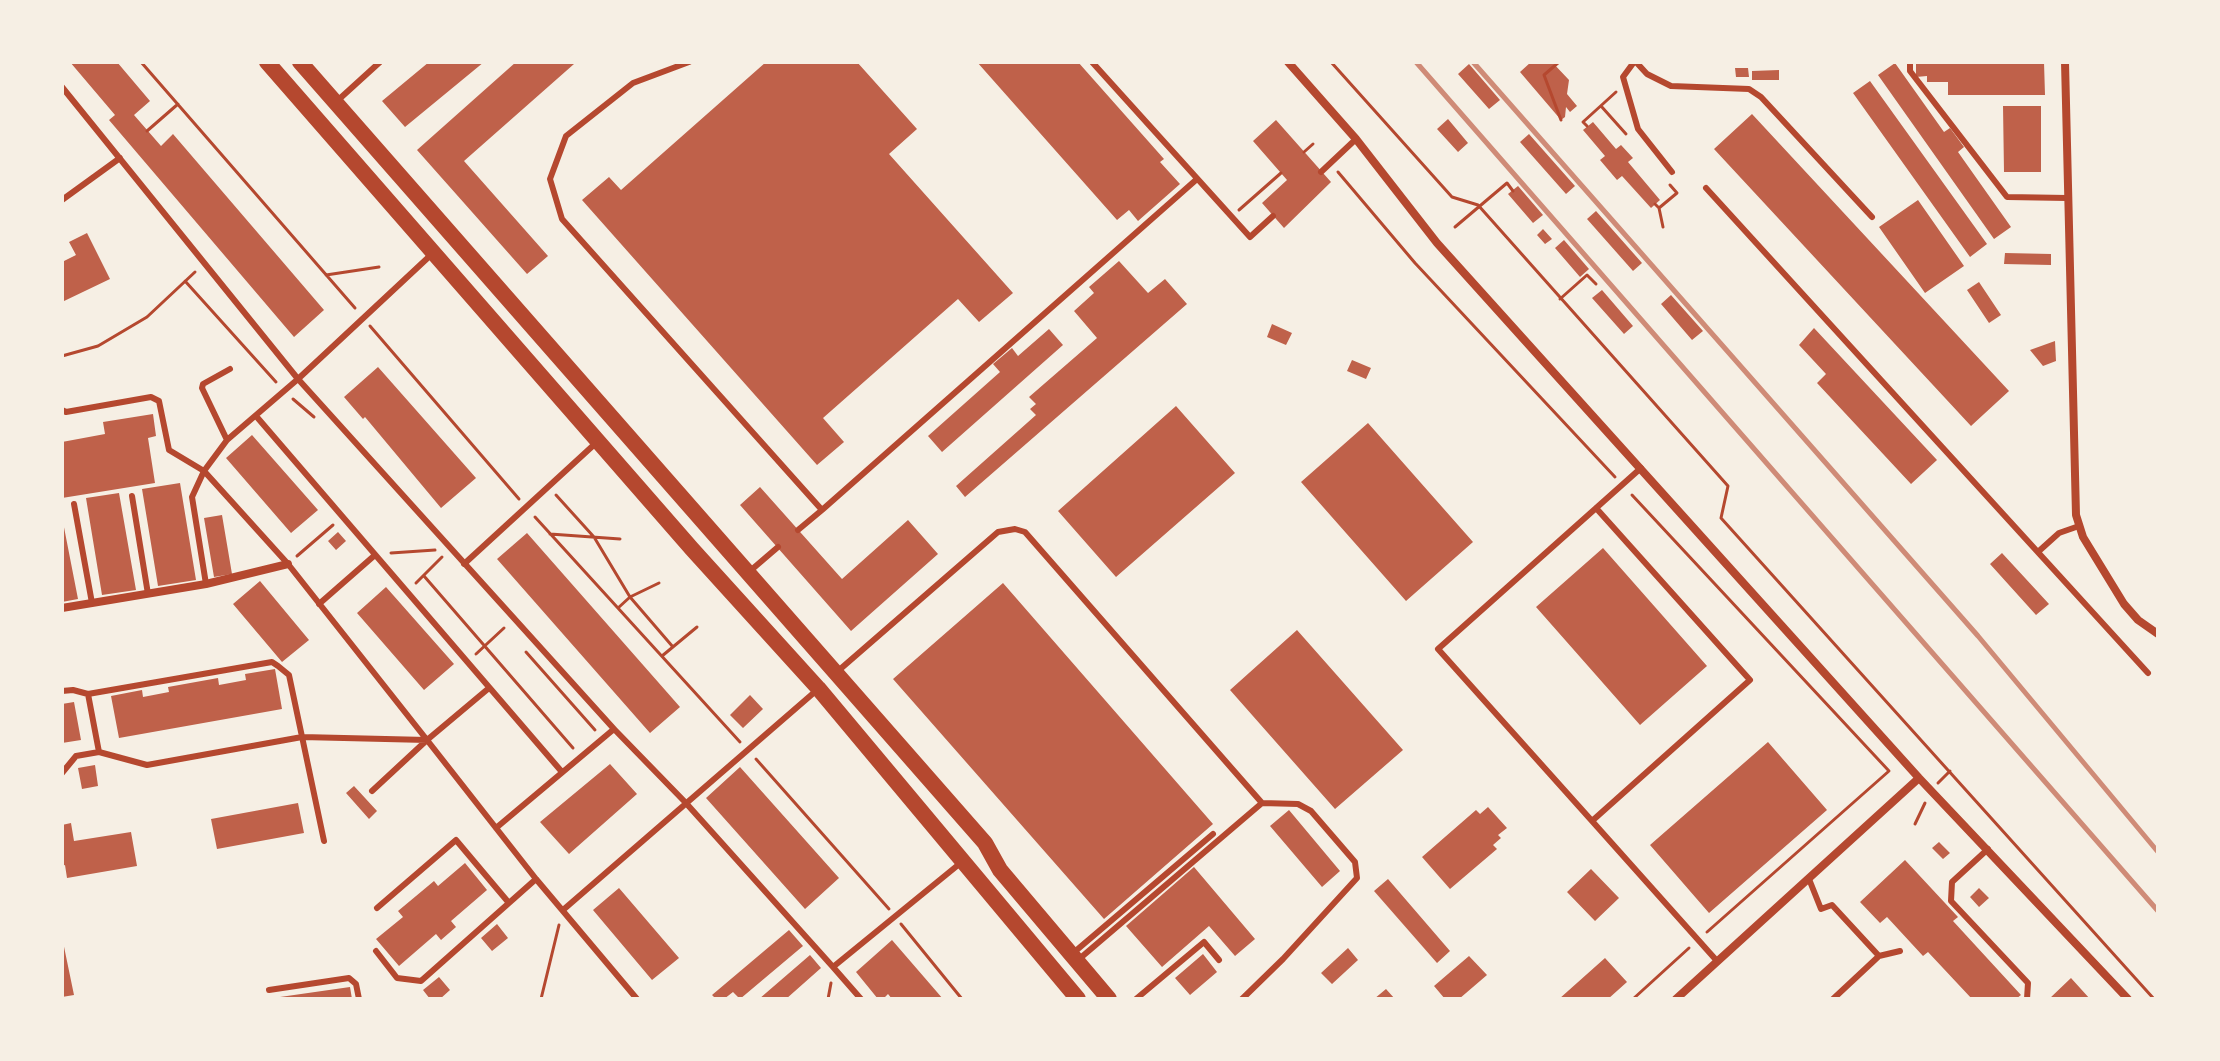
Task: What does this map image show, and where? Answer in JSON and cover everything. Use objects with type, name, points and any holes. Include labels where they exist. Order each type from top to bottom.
[{"type":"main road","points":[[267,62],[692,549],[818,688],[1078,999]]},
{"type":"main road","points":[[300,62],[985,843],[1000,870],[1109,999]]},
{"type":"street","points":[[1288,62],[1356,139],[1437,243],[1919,778],[2128,999]]},
{"type":"street","points":[[2065,62],[2074,498],[2079,526],[2124,604],[2138,620],[2158,634]]},
{"type":"street","points":[[62,608],[206,584],[288,564]]},
{"type":"street","points":[[1676,999],[1919,778]]},
{"type":"lane","points":[[336,102],[380,62]]},
{"type":"lane","points":[[689,62],[633,83],[566,136],[550,179],[562,219],[822,510]]},
{"type":"lane","points":[[1092,62],[1250,237],[1273,216]]},
{"type":"lane","points":[[1672,172],[1638,129],[1623,77],[1635,62],[1647,74],[1671,86],[1749,89],[1761,97],[1872,217]]},
{"type":"lane","points":[[1910,62],[1910,71],[2007,197],[2067,198]]},
{"type":"lane","points":[[62,87],[298,379],[861,999]]},
{"type":"lane","points":[[1321,172],[1356,139]]},
{"type":"lane","points":[[62,200],[120,158]]},
{"type":"lane","points":[[798,530],[1197,179]]},
{"type":"lane","points":[[1706,188],[2148,673]]},
{"type":"lane","points":[[206,584],[192,497],[204,471],[227,440],[285,391],[434,252]]},
{"type":"lane","points":[[227,440],[202,388],[203,384],[230,369]]},
{"type":"lane","points":[[62,410],[66,412],[156,398],[159,401],[169,450],[204,471],[288,564],[536,879],[637,999]]},
{"type":"lane","points":[[256,416],[562,772]]},
{"type":"lane","points":[[464,564],[599,440]]},
{"type":"lane","points":[[1641,468],[1438,649],[1717,961]]},
{"type":"lane","points":[[132,496],[148,594]]},
{"type":"lane","points":[[74,504],[92,603]]},
{"type":"lane","points":[[1592,821],[1750,680],[1596,508]]},
{"type":"lane","points":[[2039,551],[2059,533],[2079,526]]},
{"type":"lane","points":[[836,673],[998,532],[1015,529],[1025,532],[1262,803]]},
{"type":"lane","points":[[748,573],[778,547]]},
{"type":"lane","points":[[319,604],[375,555]]},
{"type":"lane","points":[[62,691],[88,694],[272,662],[289,675],[324,841]]},
{"type":"lane","points":[[372,791],[489,688]]},
{"type":"lane","points":[[563,910],[818,688]]},
{"type":"lane","points":[[88,694],[99,752]]},
{"type":"lane","points":[[496,828],[614,729]]},
{"type":"lane","points":[[62,773],[76,756],[99,752],[147,765],[302,737],[427,740]]},
{"type":"lane","points":[[1074,958],[1262,803],[1291,803],[1311,811],[1355,862],[1358,873],[1354,884],[1242,999]]},
{"type":"lane","points":[[1074,958],[1213,834]]},
{"type":"lane","points":[[377,908],[456,840],[509,903]]},
{"type":"lane","points":[[1988,849],[1952,882],[1951,901],[2028,983],[2027,999]]},
{"type":"lane","points":[[833,967],[963,861]]},
{"type":"lane","points":[[376,951],[397,978],[421,981],[536,879]]},
{"type":"lane","points":[[1809,879],[1821,909],[1832,905],[1879,956]]},
{"type":"lane","points":[[1136,999],[1204,942],[1219,960]]},
{"type":"lane","points":[[1833,999],[1879,956],[1900,951]]},
{"type":"lane","points":[[269,990],[349,978],[356,984],[359,999]]},
{"type":"path","points":[[141,62],[526,508],[747,750],[896,918],[962,999]]},
{"type":"path","points":[[1331,62],[1452,197],[1478,205],[1728,486],[1721,518],[2154,999]]},
{"type":"path","points":[[1559,62],[1544,75],[1561,120]]},
{"type":"path","points":[[147,131],[178,104]]},
{"type":"path","points":[[1601,106],[1630,139]]},
{"type":"path","points":[[1304,152],[1313,144]]},
{"type":"path","points":[[1232,217],[1281,173]]},
{"type":"path","points":[[1663,227],[1657,206],[1677,193],[1668,182]]},
{"type":"path","points":[[1455,227],[1507,183]]},
{"type":"path","points":[[1503,188],[1507,183]]},
{"type":"path","points":[[1507,183],[1513,191]]},
{"type":"path","points":[[62,356],[98,346],[147,317],[204,263]]},
{"type":"path","points":[[326,275],[379,267]]},
{"type":"path","points":[[1560,299],[1586,274],[1596,284]]},
{"type":"path","points":[[185,281],[285,391],[316,419]]},
{"type":"path","points":[[549,487],[594,537],[630,597],[673,647]]},
{"type":"path","points":[[288,564],[342,517]]},
{"type":"path","points":[[550,534],[620,539]]},
{"type":"path","points":[[425,539],[442,558]]},
{"type":"path","points":[[407,592],[451,549]]},
{"type":"path","points":[[375,555],[435,550]]},
{"type":"path","points":[[424,576],[580,756]]},
{"type":"path","points":[[618,608],[630,597],[659,583]]},
{"type":"path","points":[[662,656],[697,627]]},
{"type":"path","points":[[467,662],[504,628]]},
{"type":"path","points":[[524,650],[603,738]]},
{"type":"path","points":[[541,999],[563,910]]},
{"type":"building","points":[[70,62],[117,62],[150,101],[134,115],[161,146],[173,134],[324,310],[294,337],[109,120],[115,115]]},
{"type":"building","points":[[429,62],[484,62],[405,127],[382,101]]},
{"type":"building","points":[[516,62],[574,64],[464,161],[548,256],[527,274],[417,150]]},
{"type":"building","points":[[766,62],[857,62],[917,129],[889,154],[1013,293],[979,322],[958,299],[823,418],[844,442],[817,465],[582,200],[609,177],[621,190]]},
{"type":"building","points":[[977,62],[1078,62],[1164,159],[1160,162],[1180,184],[1138,221],[1129,210],[1117,220]]},
{"type":"building","points":[[1531,62],[1552,62],[1569,80],[1567,94],[1577,106],[1570,112],[1566,107],[1565,117],[1561,120],[1520,72]]},
{"type":"building","points":[[1916,62],[2044,62],[2045,95],[1948,95],[1948,82],[1927,82],[1927,76],[1916,77]]},
{"type":"building","points":[[1895,63],[1944,132],[1950,128],[1964,147],[1958,152],[2011,227],[1994,239],[1878,75]]},
{"type":"building","points":[[1469,64],[1500,100],[1489,109],[1458,74]]},
{"type":"building","points":[[1735,68],[1748,68],[1749,77],[1736,77]]},
{"type":"building","points":[[1779,70],[1779,80],[1752,80],[1752,71]]},
{"type":"building","points":[[1870,81],[1987,244],[1970,257],[1853,93]]},
{"type":"building","points":[[2003,106],[2041,106],[2041,172],[2004,172]]},
{"type":"building","points":[[1752,114],[2009,391],[1971,426],[1714,149]]},
{"type":"building","points":[[1448,119],[1468,143],[1458,152],[1437,129]]},
{"type":"building","points":[[1276,120],[1331,182],[1284,228],[1262,203],[1287,180],[1253,141]]},
{"type":"building","points":[[1593,122],[1616,149],[1621,145],[1633,158],[1628,162],[1660,200],[1651,208],[1622,176],[1617,180],[1600,160],[1605,156],[1583,130]]},
{"type":"building","points":[[1529,134],[1575,186],[1566,194],[1520,142]]},
{"type":"building","points":[[1518,186],[1543,215],[1533,223],[1508,194]]},
{"type":"building","points":[[1918,200],[1964,266],[1925,293],[1879,227]]},
{"type":"building","points":[[1596,211],[1642,263],[1633,271],[1587,219]]},
{"type":"building","points":[[1543,229],[1552,239],[1545,244],[1537,235]]},
{"type":"building","points":[[87,233],[110,279],[62,302],[62,262],[76,255],[69,242]]},
{"type":"building","points":[[1564,240],[1589,269],[1580,277],[1555,248]]},
{"type":"building","points":[[2005,253],[2051,254],[2051,265],[2004,264]]},
{"type":"building","points":[[1119,261],[1148,293],[1165,279],[1187,304],[965,497],[956,486],[1036,415],[1030,409],[1036,404],[1029,397],[1097,338],[1074,311],[1094,293],[1089,287]]},
{"type":"building","points":[[1979,282],[2001,315],[1989,323],[1967,290]]},
{"type":"building","points":[[1602,290],[1633,326],[1624,334],[1592,298]]},
{"type":"building","points":[[1671,295],[1703,331],[1692,340],[1661,304]]},
{"type":"building","points":[[1272,324],[1292,333],[1286,345],[1267,337]]},
{"type":"building","points":[[1814,328],[1937,460],[1911,484],[1817,383],[1826,374],[1799,345]]},
{"type":"building","points":[[1049,329],[1063,345],[942,452],[928,436],[1000,372],[993,364],[1012,348],[1018,356]]},
{"type":"building","points":[[2055,341],[2056,361],[2043,366],[2030,350]]},
{"type":"building","points":[[1352,360],[1371,368],[1366,379],[1347,371]]},
{"type":"building","points":[[378,367],[476,478],[441,508],[365,417],[363,419],[344,397]]},
{"type":"building","points":[[1176,406],[1235,473],[1116,577],[1058,511]]},
{"type":"building","points":[[153,414],[156,436],[148,438],[155,483],[62,498],[62,442],[105,434],[103,422]]},
{"type":"building","points":[[1368,423],[1473,542],[1406,601],[1301,482]]},
{"type":"building","points":[[252,435],[318,510],[291,533],[226,458]]},
{"type":"building","points":[[180,483],[196,580],[158,586],[142,489]]},
{"type":"building","points":[[760,487],[842,579],[908,520],[938,554],[851,631],[740,505]]},
{"type":"building","points":[[119,493],[136,590],[102,595],[86,498]]},
{"type":"building","points":[[222,515],[232,574],[214,577],[204,518]]},
{"type":"building","points":[[62,517],[78,599],[62,602]]},
{"type":"building","points":[[338,532],[346,541],[336,550],[328,541]]},
{"type":"building","points":[[527,533],[680,707],[650,733],[497,559]]},
{"type":"building","points":[[1603,548],[1707,666],[1640,725],[1536,607]]},
{"type":"building","points":[[2002,553],[2049,604],[2036,615],[1990,564]]},
{"type":"building","points":[[260,581],[309,640],[282,662],[233,604]]},
{"type":"building","points":[[1003,583],[1213,824],[1104,919],[893,679]]},
{"type":"building","points":[[386,587],[454,664],[424,690],[357,613]]},
{"type":"building","points":[[1297,630],[1403,750],[1335,809],[1230,690]]},
{"type":"building","points":[[275,669],[282,709],[119,738],[111,696],[142,690],[143,697],[169,692],[168,687],[218,678],[219,685],[246,680],[245,674]]},
{"type":"building","points":[[750,695],[763,709],[743,728],[730,715]]},
{"type":"building","points":[[74,702],[81,740],[62,743],[62,704]]},
{"type":"building","points":[[1768,742],[1827,810],[1709,913],[1650,845]]},
{"type":"building","points":[[610,764],[637,794],[569,854],[540,822]]},
{"type":"building","points":[[95,765],[98,786],[82,789],[78,768]]},
{"type":"building","points":[[740,767],[839,878],[805,909],[706,798]]},
{"type":"building","points":[[354,786],[377,811],[369,819],[346,793]]},
{"type":"building","points":[[298,803],[304,833],[217,849],[211,819]]},
{"type":"building","points":[[1488,807],[1507,828],[1498,835],[1501,838],[1493,845],[1497,849],[1450,889],[1422,857],[1476,810],[1480,814]]},
{"type":"building","points":[[1289,810],[1340,871],[1322,887],[1270,826]]},
{"type":"building","points":[[71,823],[74,841],[131,832],[137,866],[67,878],[65,865],[62,866],[62,825]]},
{"type":"building","points":[[1939,842],[1950,853],[1943,859],[1932,848]]},
{"type":"building","points":[[1905,860],[1958,917],[1953,921],[2021,995],[2016,999],[1972,999],[1928,952],[1923,956],[1887,917],[1880,923],[1860,902]]},
{"type":"building","points":[[465,863],[487,890],[451,921],[456,927],[441,940],[436,934],[399,966],[376,939],[403,917],[398,911],[434,881],[438,886]]},
{"type":"building","points":[[1194,867],[1255,939],[1235,956],[1209,926],[1162,967],[1126,926]]},
{"type":"building","points":[[1591,869],[1619,898],[1595,921],[1567,892]]},
{"type":"building","points":[[1388,879],[1450,951],[1437,963],[1374,891]]},
{"type":"building","points":[[619,888],[679,958],[652,980],[593,910]]},
{"type":"building","points":[[1979,888],[1989,898],[1979,907],[1970,897]]},
{"type":"building","points":[[497,924],[508,938],[492,951],[481,938]]},
{"type":"building","points":[[789,930],[803,946],[740,999],[733,992],[724,999],[716,999],[712,995]]},
{"type":"building","points":[[62,937],[74,995],[62,997]]},
{"type":"building","points":[[892,940],[943,999],[892,999],[888,994],[878,999],[856,972]]},
{"type":"building","points":[[1348,948],[1358,960],[1332,984],[1321,973]]},
{"type":"building","points":[[1203,954],[1217,972],[1190,995],[1175,978]]},
{"type":"building","points":[[810,955],[821,968],[786,999],[759,999]]},
{"type":"building","points":[[1469,956],[1487,975],[1459,999],[1445,999],[1434,986]]},
{"type":"building","points":[[1605,958],[1627,982],[1608,999],[1559,999]]},
{"type":"building","points":[[439,977],[450,990],[440,999],[430,999],[423,990]]},
{"type":"building","points":[[2071,978],[2090,999],[2049,999]]},
{"type":"building","points":[[350,987],[352,999],[280,999],[280,997]]},
{"type":"building","points":[[1386,989],[1395,999],[1374,999]]},
{"type":"railway","points":[[1416,62],[2158,911]]},
{"type":"railway","points":[[1473,62],[1978,636],[2158,852]]}]
